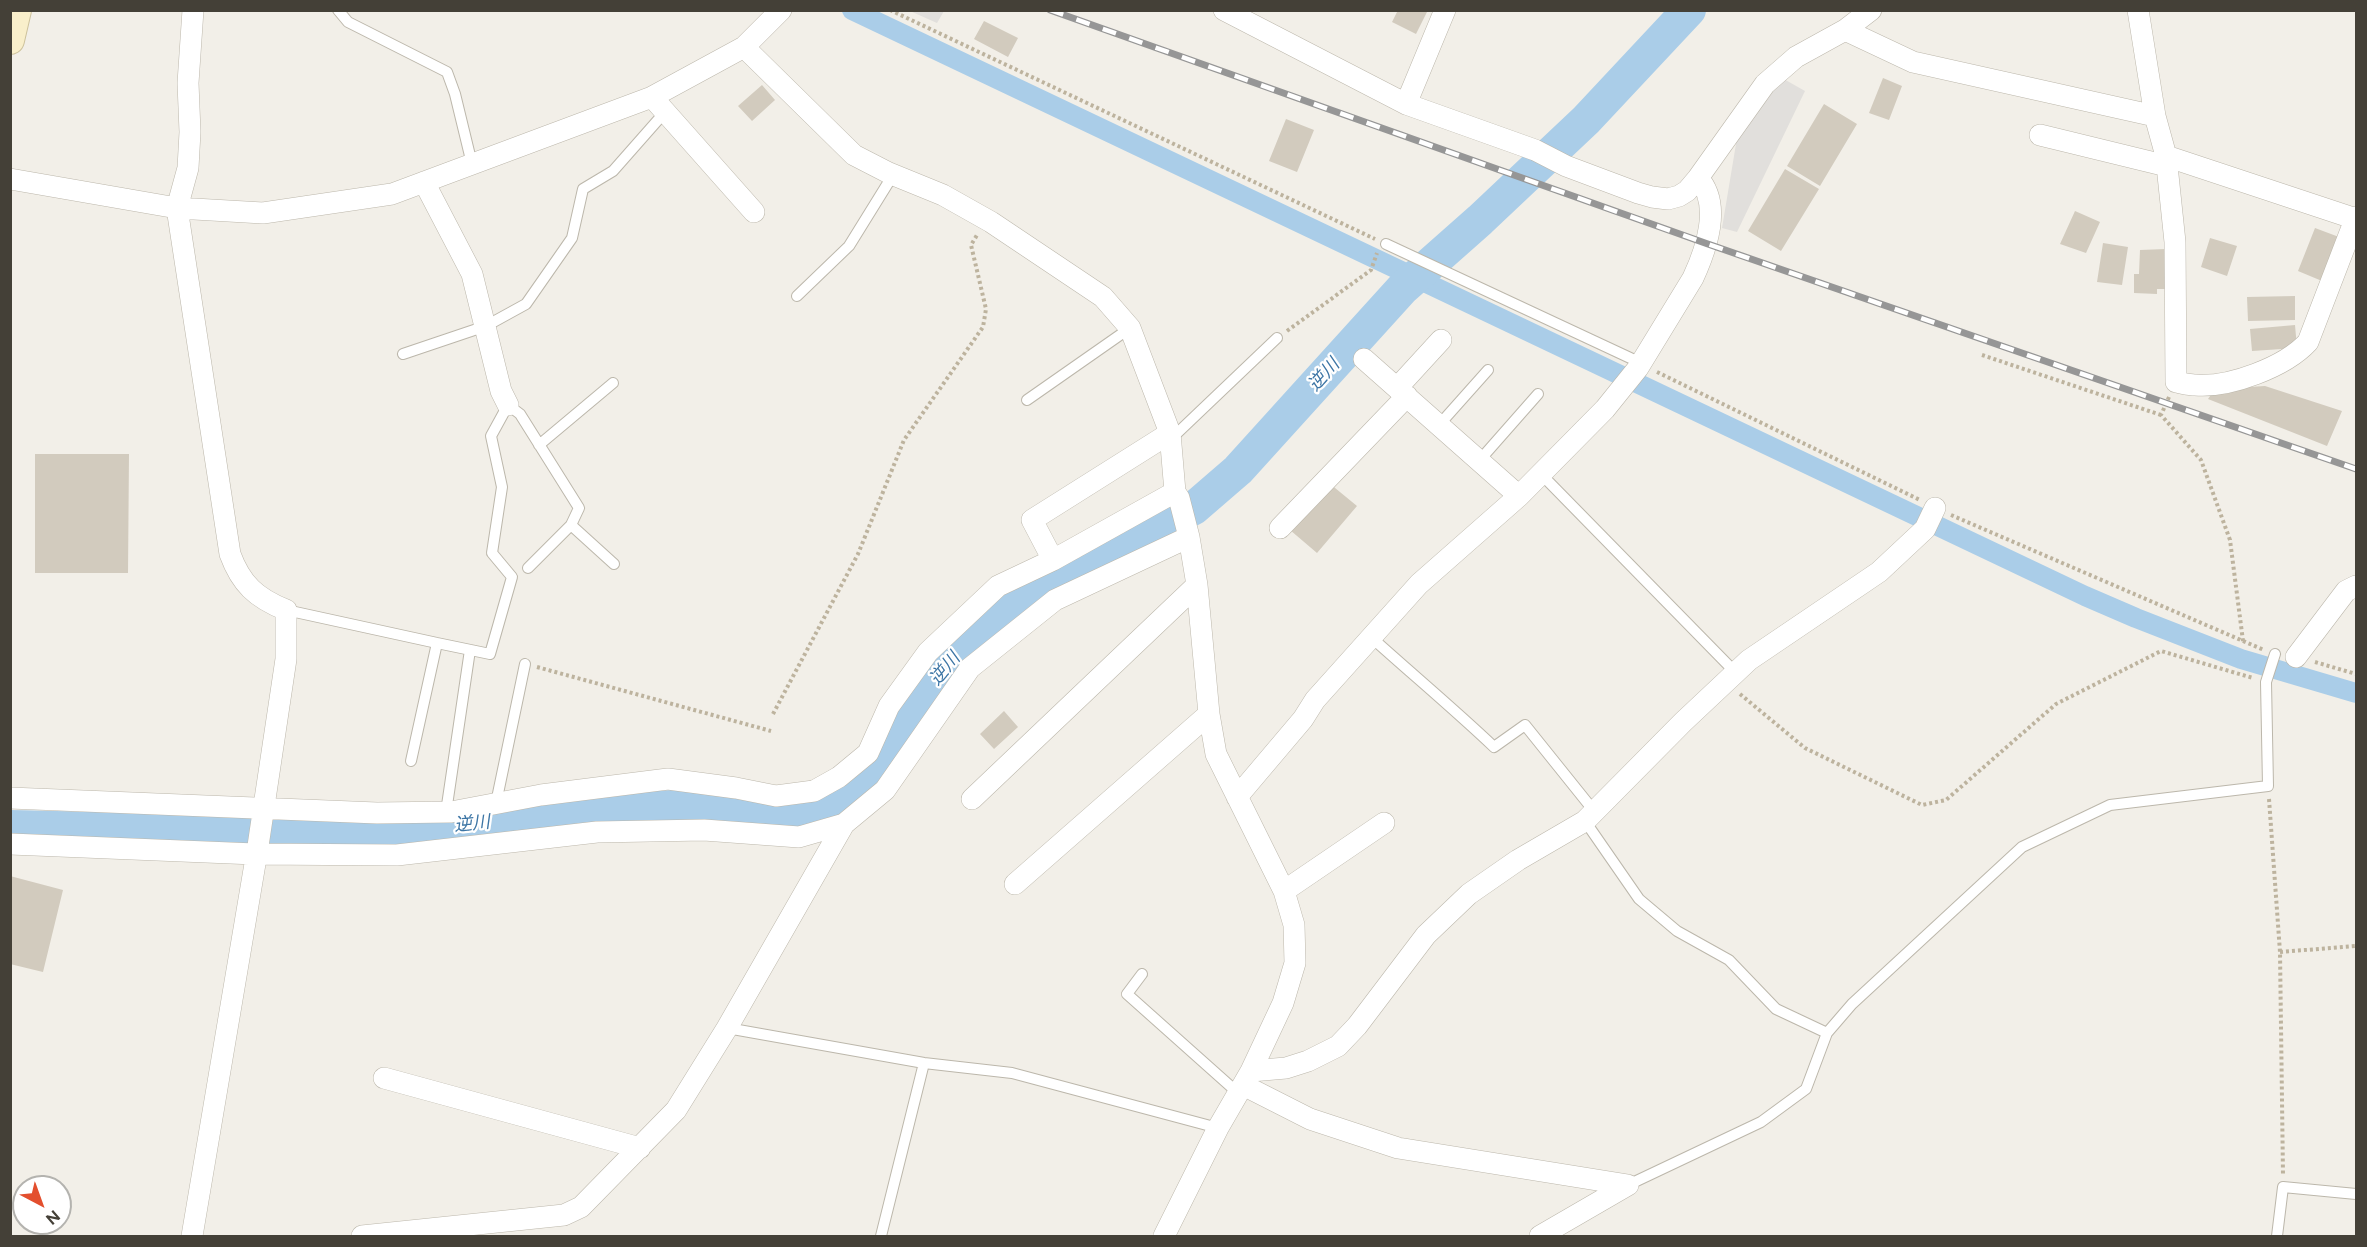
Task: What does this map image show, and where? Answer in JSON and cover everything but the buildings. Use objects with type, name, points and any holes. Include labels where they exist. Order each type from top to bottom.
[{"type":"street","points":[[10,40],[17,10]]},
{"type":"street","points":[[192,1236],[286,659],[286,610],[271,604],[243,582],[230,554],[177,208],[188,168],[193,10]]},
{"type":"street","points":[[10,179],[177,208],[263,213],[392,194],[472,164],[659,105],[744,47],[781,10]]},
{"type":"street","points":[[1224,10],[1406,104],[1535,150],[1566,166],[1653,197],[1668,199],[1687,191],[1698,178],[1765,84],[1796,57],[1845,30],[1871,10]]},
{"type":"street","points":[[1406,104],[1445,10]]},
{"type":"street","points":[[2040,135],[2166,161],[2356,218],[2308,342],[2298,353],[2236,380],[2196,386],[2176,382],[2175,242],[2166,161],[2155,116],[2138,10]]},
{"type":"street","points":[[1845,30],[1913,62],[2155,116]]},
{"type":"street","points":[[744,47],[854,155],[893,175],[943,195],[987,219],[1103,297],[1130,328],[1170,436],[1178,495],[1197,585],[1209,714],[1216,754],[1284,891],[1294,925],[1296,963],[1283,1002],[1244,1083],[1218,1128],[1164,1236]]},
{"type":"street","points":[[659,105],[754,212]]},
{"type":"street","points":[[1237,796],[1303,719],[1315,700],[1419,584],[1519,496],[1605,409],[1639,366],[1700,264],[1711,203],[1705,185],[1698,178]]},
{"type":"street","points":[[424,182],[472,274],[501,391],[508,405]]},
{"type":"street","points":[[1280,528],[1402,392],[1441,340]]},
{"type":"street","points":[[1364,359],[1519,496]]},
{"type":"street","points":[[1053,560],[1032,520],[1170,436]]},
{"type":"street","points":[[10,798],[261,815],[446,812],[541,795],[608,788],[668,778],[776,796],[814,791],[839,777],[868,753],[889,706],[928,652],[998,586],[1178,495]]},
{"type":"street","points":[[1244,1083],[1308,1061],[1338,1046],[1357,1026],[1426,935],[1469,894],[1518,860],[1589,816],[1749,660],[1879,572],[1931,517]]},
{"type":"street","points":[[362,1236],[564,1215],[581,1208],[676,1110],[727,1028],[844,824],[885,790],[970,668],[1055,600],[1187,530]]},
{"type":"street","points":[[972,799],[1197,585]]},
{"type":"street","points":[[2282,656],[2346,591],[2356,586]]},
{"type":"street","points":[[1015,884],[1209,714]]},
{"type":"street","points":[[1284,891],[1384,823]]},
{"type":"street","points":[[10,844],[397,855],[597,832],[704,830],[799,837],[844,824]]},
{"type":"street","points":[[384,1078],[640,1148]]},
{"type":"street","points":[[1244,1083],[1310,1119],[1398,1148],[1628,1185]]},
{"type":"street","points":[[1540,1236],[1628,1185]]},
{"type":"lane","points":[[338,10],[348,22],[447,72],[455,94],[472,164]]},
{"type":"lane","points":[[403,354],[486,326],[526,304],[572,237],[584,189],[613,171],[659,105]]},
{"type":"lane","points":[[797,296],[849,246],[893,175]]},
{"type":"lane","points":[[1386,244],[1639,366]]},
{"type":"lane","points":[[1027,400],[1130,328]]},
{"type":"lane","points":[[1170,436],[1277,338]]},
{"type":"lane","points":[[1439,425],[1488,370]]},
{"type":"lane","points":[[539,445],[613,383]]},
{"type":"lane","points":[[1479,461],[1538,394]]},
{"type":"lane","points":[[286,610],[490,654],[512,578],[492,553],[502,487],[491,436],[508,405],[520,414],[579,508],[572,525],[528,568]]},
{"type":"lane","points":[[1541,474],[1731,677]]},
{"type":"lane","points":[[572,525],[614,564]]},
{"type":"lane","points":[[1371,637],[1441,696],[1494,747],[1525,724],[1589,816],[1639,898],[1677,931],[1729,960],[1776,1010],[1827,1033]]},
{"type":"lane","points":[[411,761],[437,643]]},
{"type":"lane","points":[[446,812],[470,650]]},
{"type":"lane","points":[[1628,1185],[1761,1122],[1806,1089],[1827,1033],[1852,1004],[2022,847],[2110,805],[2268,786],[2266,681],[2282,656]]},
{"type":"lane","points":[[496,803],[525,664]]},
{"type":"lane","points":[[1142,974],[1127,994],[1244,1083]]},
{"type":"lane","points":[[727,1028],[924,1063],[1012,1073],[1218,1128]]},
{"type":"lane","points":[[881,1236],[924,1063]]},
{"type":"lane","points":[[2277,1236],[2283,1187],[2356,1194]]},
{"type":"path","points":[[890,10],[1386,244]]},
{"type":"path","points":[[773,714],[858,554],[874,520],[904,440],[983,327],[986,309],[971,246],[987,219]]},
{"type":"path","points":[[1277,338],[1371,270]]},
{"type":"path","points":[[1982,355],[2161,415],[2201,460],[2230,540],[2243,641]]},
{"type":"path","points":[[1639,366],[1931,517],[2282,656],[2356,674]]},
{"type":"path","points":[[2161,415],[2176,382]]},
{"type":"path","points":[[1731,677],[1805,748],[1922,805],[1946,800],[2056,704],[2161,651],[2266,681]]},
{"type":"path","points":[[525,664],[771,730]]},
{"type":"path","points":[[2268,786],[2280,952],[2283,1187]]},
{"type":"path","points":[[2280,952],[2356,946]]},
{"type":"shaded area","points":[[910,11],[944,11],[937,23]]},
{"type":"shaded area","points":[[1782,78],[1805,91],[1737,232],[1722,228],[1737,138]]},
{"type":"waterway","points":[[852,10],[2085,596],[2241,659],[2356,693]]},
{"type":"waterway","name":"逆川","points":[[10,827],[375,835],[606,810],[697,806],[784,817],[815,810],[841,799],[872,769],[906,725],[945,664],[1013,603],[1194,508],[1238,470],[1402,289],[1480,220],[1586,120],[1689,10]]},
{"type":"railway","points":[[1050,10],[1705,243],[2356,469]]}]
